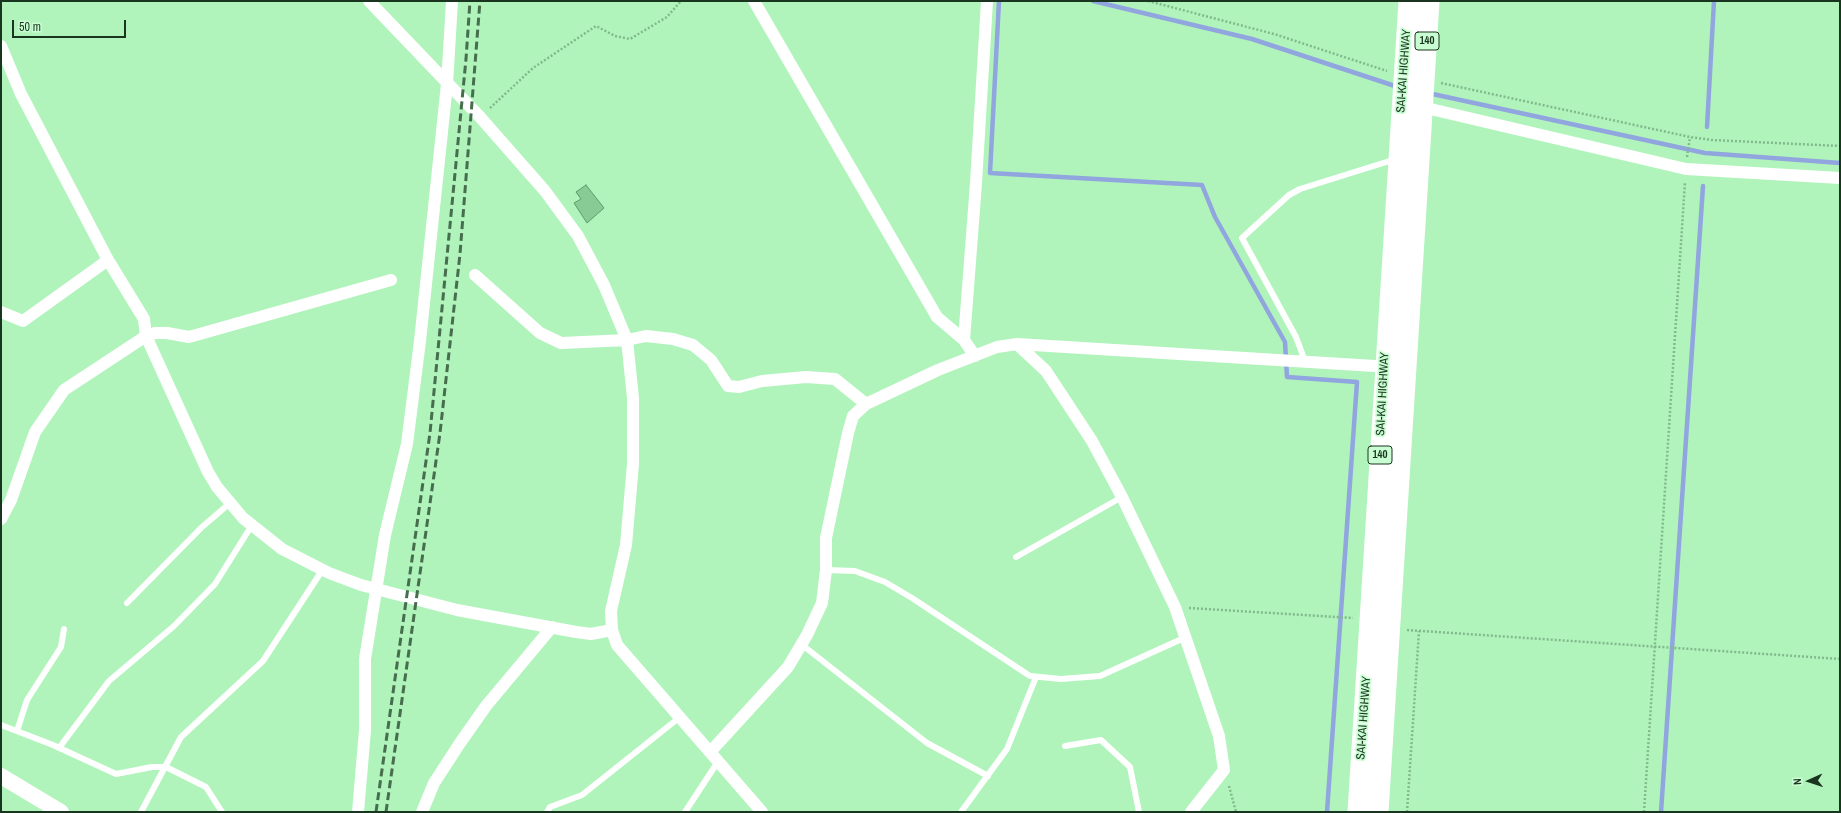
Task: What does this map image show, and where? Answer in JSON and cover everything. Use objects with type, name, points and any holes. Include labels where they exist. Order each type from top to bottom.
[{"type":"highway","name":"SAI-KAI HIGHWAY","points":[[1378,812],[1391,628],[1406,368],[1416,102],[1409,1]]},
{"type":"highway","name":"SAI-KAI HIGHWAY","points":[[1414,78],[1429,1]]},
{"type":"highway","name":"SAI-KAI HIGHWAY","points":[[1358,812],[1398,159],[1416,102]]},
{"type":"street","points":[[369,1],[480,117],[545,191],[578,236],[604,285],[627,340],[633,398],[633,464],[626,544],[611,610],[612,630],[617,645],[715,755],[762,812]]},
{"type":"street","points":[[358,812],[365,730],[365,658],[385,535],[407,444],[420,341],[447,84],[452,1]]},
{"type":"street","points":[[754,1],[937,317],[964,340],[975,356]]},
{"type":"street","points":[[964,340],[976,191],[987,1]]},
{"type":"street","points":[[1,46],[21,94],[108,260],[144,319],[146,336],[208,472],[230,503],[243,518],[282,549],[361,585],[457,610],[591,634],[612,630]]},
{"type":"street","points":[[1416,102],[1686,169],[1840,178]]},
{"type":"street","points":[[1,312],[23,321],[108,260]]},
{"type":"street","points":[[475,275],[540,333],[561,343],[627,340],[646,336],[674,339],[693,345],[710,360],[728,386],[740,387],[762,381],[806,377],[835,379],[866,404]]},
{"type":"street","points":[[1,519],[12,500],[35,432],[64,390],[146,336],[161,333],[189,337],[324,298],[364,289],[391,280]]},
{"type":"street","points":[[715,755],[788,667],[822,603],[826,570],[826,538],[848,433],[853,416],[866,404],[938,370],[997,347],[1017,344],[1406,368]]},
{"type":"street","points":[[1017,344],[1046,370],[1092,441],[1122,497],[1175,608],[1184,638],[1219,736],[1224,770],[1191,812]]},
{"type":"street","points":[[422,812],[434,783],[460,742],[486,706],[552,627]]},
{"type":"street","points":[[1,776],[61,812]]},
{"type":"lane","points":[[1301,361],[1296,337],[1242,238],[1289,195],[1300,190],[1398,159]]},
{"type":"lane","points":[[1016,556],[1122,497]]},
{"type":"lane","points":[[127,603],[202,527],[230,503]]},
{"type":"lane","points":[[59,748],[109,681],[174,626],[215,584],[252,525]]},
{"type":"lane","points":[[141,812],[181,737],[263,661],[323,569]]},
{"type":"lane","points":[[826,570],[855,571],[885,582],[912,598],[1030,676],[1061,679],[1100,676],[1184,638]]},
{"type":"lane","points":[[17,731],[27,700],[61,647],[64,629]]},
{"type":"lane","points":[[801,644],[927,743],[988,776]]},
{"type":"lane","points":[[961,812],[1007,749],[1036,677]]},
{"type":"lane","points":[[548,812],[550,807],[582,795],[680,717]]},
{"type":"lane","points":[[1,725],[59,748],[116,774],[152,767],[166,767],[206,787],[222,812]]},
{"type":"lane","points":[[1065,746],[1101,740],[1130,767],[1139,812]]},
{"type":"lane","points":[[685,812],[715,755]]},
{"type":"path","points":[[480,117],[533,68],[596,26],[615,36],[630,39],[667,17],[681,1]]},
{"type":"path","points":[[1148,1],[1274,34],[1386,71],[1690,137],[1712,140],[1840,146]]},
{"type":"path","points":[[1644,812],[1686,169],[1690,137]]},
{"type":"path","points":[[1175,608],[1351,618]]},
{"type":"path","points":[[1391,628],[1840,659]]},
{"type":"path","points":[[1407,812],[1419,631]]},
{"type":"path","points":[[1224,770],[1236,812]]},
{"type":"building","points":[[586,185],[604,208],[587,223],[574,203],[581,199],[576,192]]},
{"type":"waterway","points":[[999,1],[990,173],[1202,185],[1215,217],[1285,342],[1287,377],[1357,382],[1327,812]]},
{"type":"waterway","points":[[1093,1],[1252,39],[1398,87]]},
{"type":"waterway","points":[[1707,127],[1714,1]]},
{"type":"waterway","points":[[1428,93],[1705,153],[1840,163]]},
{"type":"waterway","points":[[1661,812],[1703,186]]},
{"type":"railway","points":[[376,812],[430,433],[466,59],[470,1]]},
{"type":"railway","points":[[386,812],[440,433],[460,254],[480,1]]}]
